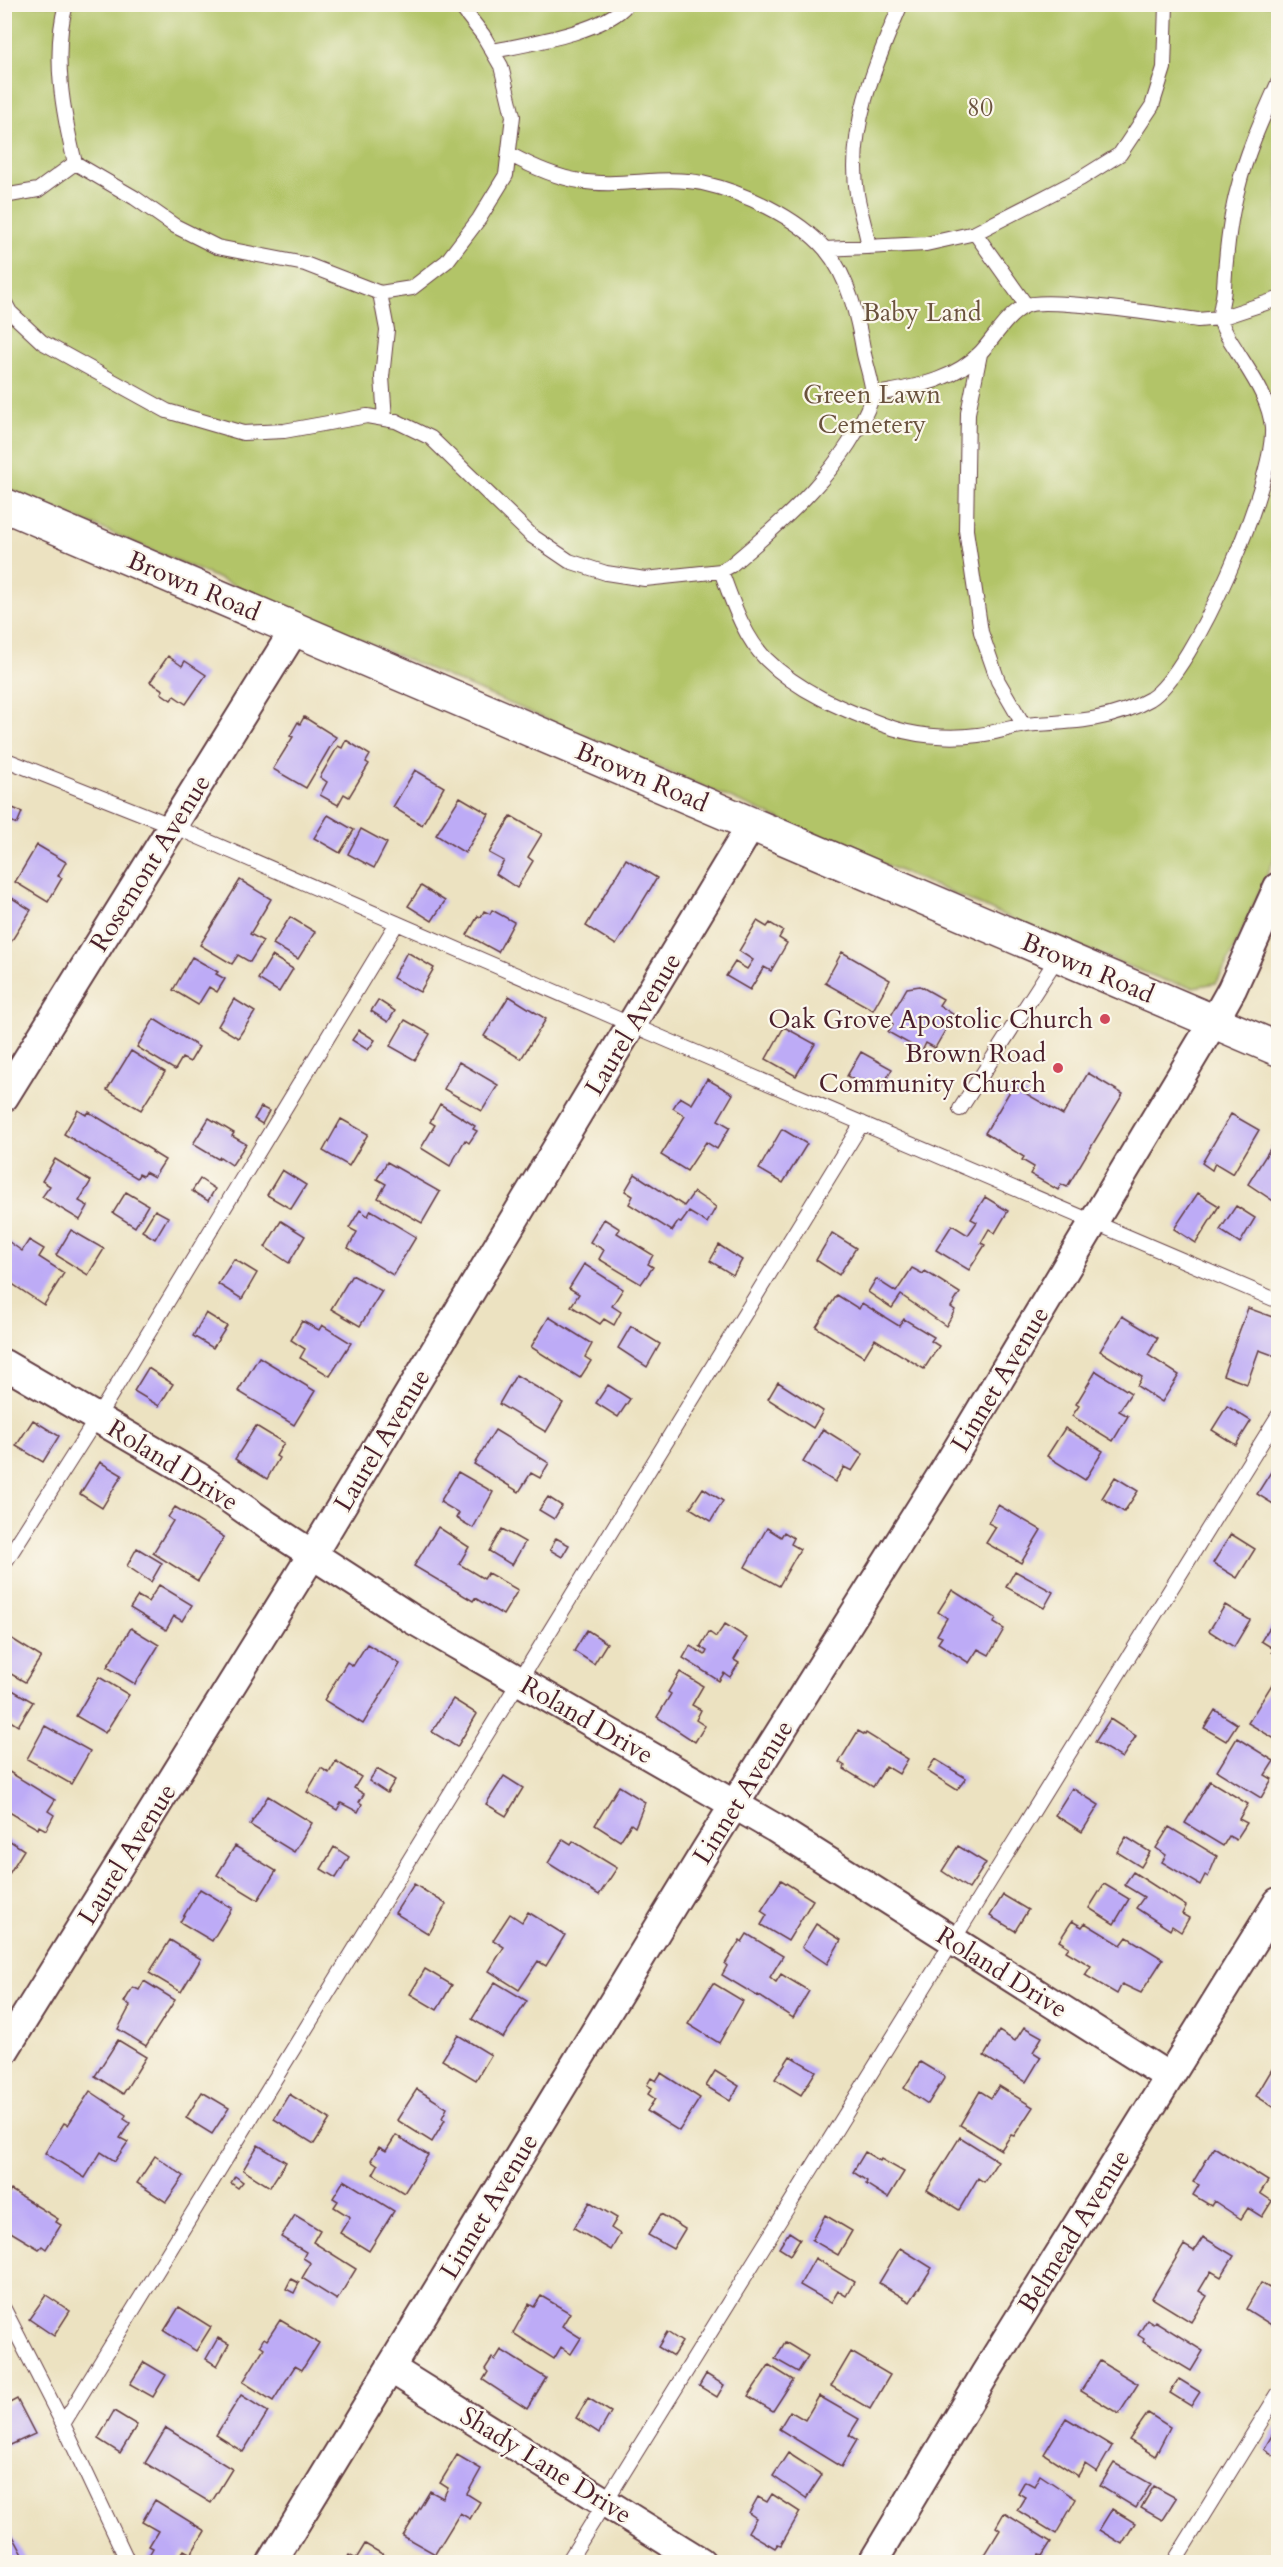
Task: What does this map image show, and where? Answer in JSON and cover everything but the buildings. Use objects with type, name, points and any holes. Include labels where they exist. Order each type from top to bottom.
[{"type":"main road","name":"Brown Road","points":[[4,505],[1278,1049]]},
{"type":"street","name":"Rosemont Avenue","points":[[4,1097],[295,629]]},
{"type":"street","name":"Laurel Avenue","points":[[4,2051],[312,1555],[752,824]]},
{"type":"street","name":"Linnet Avenue","points":[[272,2562],[736,1804],[951,1460],[1214,1022],[1232,989],[1278,887]]},
{"type":"street","name":"Roland Drive","points":[[4,1364],[197,1476],[312,1555],[412,1619],[700,1786],[736,1804],[1169,2077]]},
{"type":"street","name":"Belmead Avenue","points":[[873,2562],[985,2374],[1278,1902]]},
{"type":"street","name":"Shady Lane Drive","points":[[390,2368],[701,2562]]},
{"type":"lane","points":[[66,4],[60,57],[65,120],[75,163],[135,198],[175,226],[217,247],[305,264],[380,293],[412,288],[447,261],[479,219],[506,175],[513,116],[501,66],[483,34],[459,4]]},
{"type":"lane","points":[[493,51],[583,30],[620,14],[627,4]]},
{"type":"lane","points":[[869,247],[857,194],[855,157],[857,128],[880,52],[901,4]]},
{"type":"lane","points":[[825,249],[926,244],[975,232],[1080,179],[1120,154],[1152,106],[1164,68],[1166,4]]},
{"type":"lane","points":[[721,571],[744,627],[765,658],[799,686],[843,710],[896,730],[940,736],[979,735],[1023,724],[1080,722],[1118,714],[1152,698],[1180,666],[1209,616],[1251,518],[1265,476],[1272,429],[1266,401],[1226,333],[1220,318],[1227,244],[1237,188],[1278,83]]},
{"type":"lane","points":[[4,301],[10,312],[42,342],[167,411],[243,433],[284,431],[367,416],[396,421],[430,438],[532,536],[569,561],[606,573],[645,579],[721,571],[754,546],[792,512],[826,473],[853,436],[873,395],[859,326],[846,284],[825,249],[793,222],[750,198],[702,183],[658,180],[581,181],[539,170],[509,154]]},
{"type":"lane","points":[[4,196],[38,190],[75,163]]},
{"type":"lane","points":[[975,232],[1026,305]]},
{"type":"lane","points":[[380,293],[387,330],[382,377],[385,419]]},
{"type":"lane","points":[[873,395],[952,376],[980,354],[1007,320],[1026,305],[1061,303],[1198,320],[1220,318],[1278,299]]},
{"type":"lane","points":[[980,354],[968,413],[966,530],[981,632],[998,681],[1023,724]]},
{"type":"lane","points":[[4,759],[173,825],[632,1025],[1278,1301]]},
{"type":"lane","points":[[4,1564],[97,1418],[397,923]]},
{"type":"lane","points":[[960,1108],[1059,955]]},
{"type":"lane","points":[[63,2424],[862,1123]]},
{"type":"lane","points":[[568,2562],[607,2503],[1278,1416]]},
{"type":"lane","points":[[4,2309],[63,2424],[128,2562]]},
{"type":"lane","points":[[1174,2562],[1278,2394]]},
{"type":"green space","name":"Green Lawn Cemetery","points":[[5,5],[1278,5],[1278,850],[1227,964],[1216,983],[1193,987],[1166,981],[1024,924],[5,487]]},
{"type":"place","name":"Oak Grove Apostolic Church","points":[[1105,1019]]},
{"type":"place","name":"Brown Road Community Church","points":[[1058,1068]]},
{"type":"park label","name":"80","points":[[980,107]]},
{"type":"park label","name":"Baby Land","points":[[922,312]]}]
